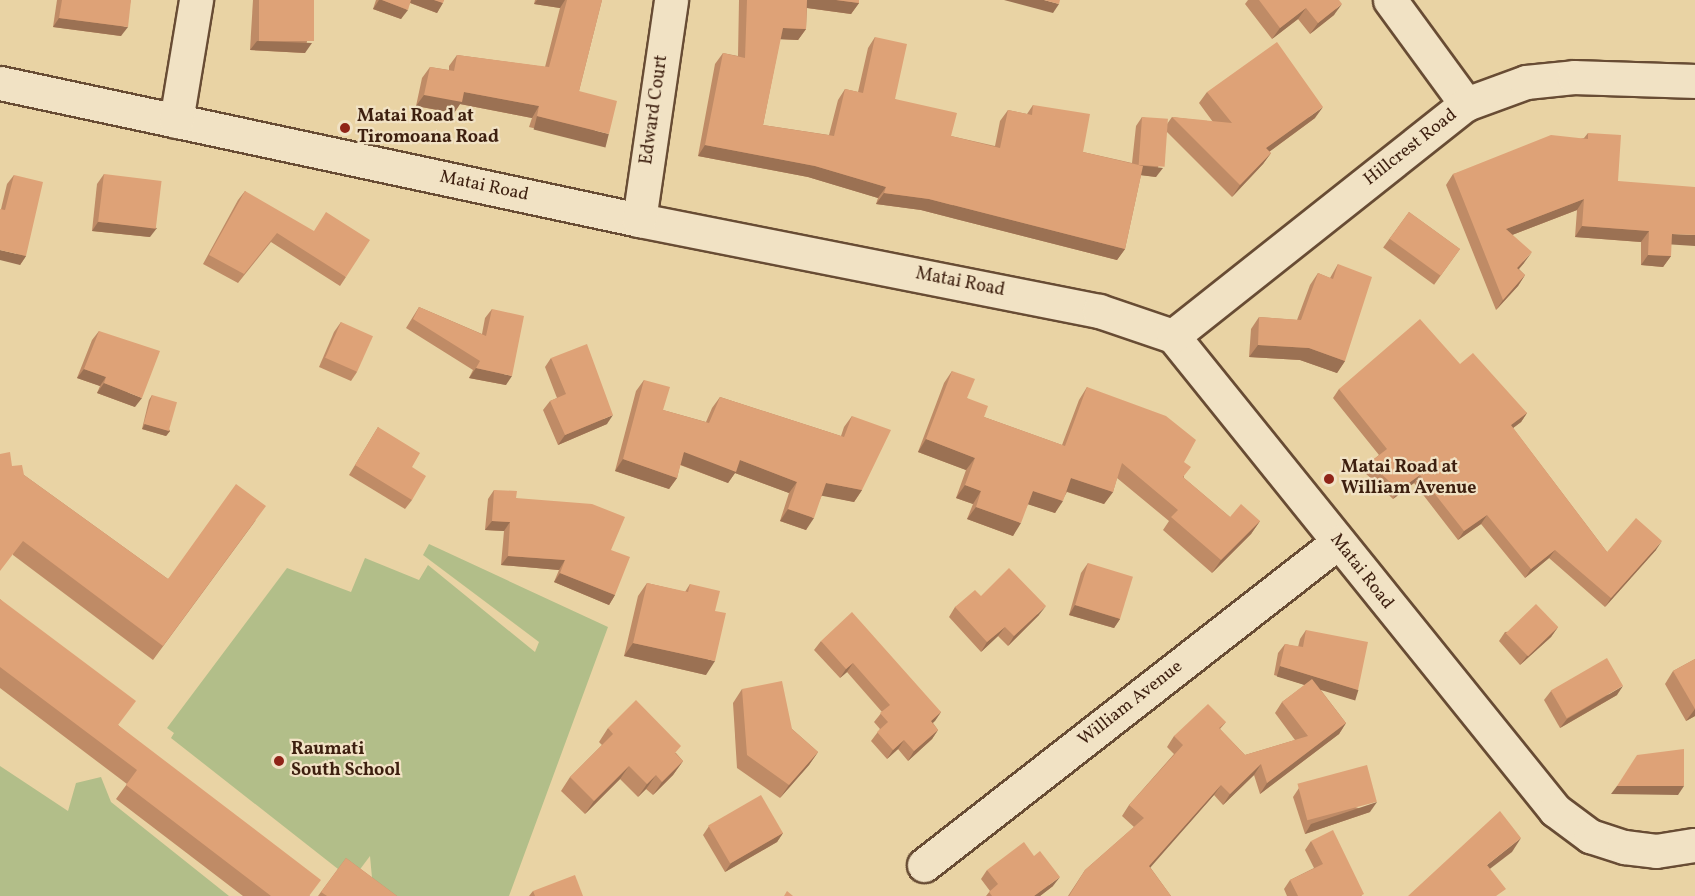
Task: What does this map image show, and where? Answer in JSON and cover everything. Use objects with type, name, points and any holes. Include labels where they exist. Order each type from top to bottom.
[{"type":"street","points":[[176,122],[196,0]]},
{"type":"street","name":"Edward Court","points":[[639,220],[671,0]]},
{"type":"street","points":[[1390,0],[1466,104]]},
{"type":"street","name":"Hillcrest Road","points":[[1173,336],[1466,104],[1526,82],[1574,77],[1695,81]]},
{"type":"street","name":"Matai Road","points":[[0,83],[639,220],[1100,311],[1173,336],[1499,744],[1572,825],[1624,847],[1656,851],[1695,845]]},
{"type":"street","name":"William Avenue","points":[[924,865],[1338,542]]},
{"type":"green space","points":[[429,544],[608,627],[509,896],[396,896],[372,878],[370,856],[352,880],[171,738],[174,733],[167,728],[287,568],[351,592],[365,558],[419,580],[428,565],[535,652],[539,642],[423,555]]},
{"type":"green space","points":[[0,766],[68,811],[76,783],[101,777],[111,802],[229,896],[0,896]]},
{"type":"building","points":[[62,0],[131,0],[128,27],[59,18]]},
{"type":"building","points":[[259,0],[314,0],[314,41],[259,41]]},
{"type":"building","points":[[382,0],[411,0],[408,10]]},
{"type":"building","points":[[567,0],[602,0],[579,91],[617,101],[609,134],[537,116],[539,106],[464,92],[462,102],[424,95],[430,67],[454,71],[457,55],[549,67]]},
{"type":"building","points":[[747,0],[807,0],[806,29],[783,28],[763,125],[834,136],[845,89],[863,93],[875,37],[907,44],[895,99],[957,113],[951,136],[1000,148],[1008,110],[1032,115],[1033,105],[1090,114],[1083,152],[1143,166],[1125,249],[929,199],[884,193],[886,187],[815,166],[705,145],[723,53],[745,58]]},
{"type":"building","points":[[836,0],[859,0],[859,3]]},
{"type":"building","points":[[1044,0],[1060,0],[1059,4]]},
{"type":"building","points":[[1259,0],[1339,0],[1342,4],[1318,23],[1306,8],[1280,28]]},
{"type":"building","points":[[1277,42],[1323,107],[1266,148],[1271,153],[1240,185],[1172,117],[1232,123],[1207,92]]},
{"type":"building","points":[[1142,117],[1168,119],[1165,167],[1139,165]]},
{"type":"building","points":[[1588,133],[1621,135],[1618,181],[1695,187],[1695,235],[1672,234],[1671,256],[1648,255],[1649,231],[1582,226],[1584,199],[1506,229],[1532,252],[1517,268],[1525,275],[1503,300],[1453,174],[1551,135],[1588,139]]},
{"type":"building","points":[[104,174],[162,181],[156,229],[98,222]]},
{"type":"building","points":[[14,175],[43,182],[26,256],[0,250],[0,209],[5,210]]},
{"type":"building","points":[[245,191],[314,231],[326,212],[370,240],[346,277],[277,233],[244,274],[209,255]]},
{"type":"building","points":[[1409,212],[1460,249],[1441,276],[1390,239]]},
{"type":"building","points":[[1338,264],[1372,277],[1345,361],[1309,348],[1258,345],[1259,317],[1301,320],[1318,273],[1333,279]]},
{"type":"building","points":[[419,307],[486,336],[492,309],[524,316],[512,376],[476,368],[480,361],[413,319]]},
{"type":"building","points":[[1420,319],[1460,364],[1473,353],[1527,413],[1511,425],[1607,552],[1636,518],[1662,541],[1611,598],[1555,550],[1531,569],[1487,515],[1464,531],[1420,475],[1399,490],[1369,463],[1387,449],[1339,389]]},
{"type":"building","points":[[341,322],[373,336],[357,372],[325,358]]},
{"type":"building","points":[[99,331],[160,351],[142,398],[104,383],[106,377],[84,369]]},
{"type":"building","points":[[587,344],[613,415],[565,435],[550,401],[566,394],[551,358]]},
{"type":"building","points":[[952,371],[975,379],[967,398],[988,406],[984,417],[1065,446],[1087,387],[1166,416],[1196,440],[1184,462],[1191,467],[1183,477],[1230,517],[1241,504],[1260,521],[1221,560],[1171,517],[1178,510],[1122,463],[1113,492],[1071,478],[1063,501],[1033,491],[1021,523],[976,507],[981,491],[965,485],[975,458],[926,439]]},
{"type":"building","points":[[644,380],[670,387],[663,410],[709,423],[720,397],[844,437],[852,416],[891,430],[862,490],[826,483],[814,518],[788,509],[797,482],[740,460],[736,472],[684,452],[677,478],[623,459]]},
{"type":"building","points":[[152,395],[177,402],[169,431],[144,424]]},
{"type":"building","points":[[378,427],[420,453],[412,467],[426,476],[412,500],[355,465]]},
{"type":"building","points":[[10,452],[12,466],[22,465],[24,475],[168,579],[236,484],[266,506],[163,646],[23,541],[0,571],[0,454]]},
{"type":"building","points":[[494,490],[517,491],[516,498],[592,504],[625,517],[611,550],[630,557],[615,595],[560,573],[565,560],[508,556],[510,522],[492,521]]},
{"type":"building","points":[[1088,563],[1133,577],[1120,619],[1075,605]]},
{"type":"building","points":[[1009,568],[1046,606],[1014,636],[1005,627],[987,642],[955,607],[975,590],[981,596]]},
{"type":"building","points":[[647,583],[688,592],[690,584],[720,591],[715,611],[726,613],[715,661],[633,643]]},
{"type":"building","points":[[0,599],[136,701],[118,725],[321,880],[309,896],[271,896],[126,785],[137,770],[0,667]]},
{"type":"building","points":[[1536,604],[1558,627],[1528,656],[1506,633]]},
{"type":"building","points":[[852,612],[941,712],[931,721],[938,730],[914,751],[904,740],[893,750],[877,732],[888,722],[880,713],[890,705],[853,663],[846,669],[821,641]]},
{"type":"building","points":[[1306,630],[1368,642],[1358,690],[1280,666],[1285,644],[1303,647]]},
{"type":"building","points":[[1607,658],[1623,686],[1567,718],[1551,690]]},
{"type":"building","points":[[1695,659],[1695,709],[1673,671]]},
{"type":"building","points":[[1312,679],[1346,723],[1267,783],[1261,764],[1230,794],[1221,785],[1149,866],[1171,896],[1069,896],[1085,870],[1144,818],[1129,805],[1183,745],[1174,736],[1208,704],[1226,722],[1219,728],[1245,755],[1308,736],[1282,702]]},
{"type":"building","points":[[782,681],[792,729],[818,752],[789,785],[747,755],[742,689]]},
{"type":"building","points":[[636,700],[681,746],[675,753],[683,761],[662,782],[656,775],[647,784],[629,766],[594,801],[570,777],[613,734],[608,728]]},
{"type":"building","points":[[1684,749],[1684,786],[1617,786],[1637,755]]},
{"type":"building","points":[[1367,765],[1377,802],[1307,820],[1297,784]]},
{"type":"building","points":[[761,795],[783,833],[730,864],[708,826]]},
{"type":"building","points":[[1500,811],[1521,838],[1487,865],[1506,889],[1496,896],[1408,896]]},
{"type":"building","points":[[1333,830],[1364,894],[1360,896],[1298,896],[1290,880],[1323,864],[1311,841]]},
{"type":"building","points":[[1024,842],[1034,856],[1040,851],[1060,877],[1034,896],[992,896],[989,892],[998,884],[987,870]]},
{"type":"building","points":[[346,858],[397,896],[327,896],[321,892]]},
{"type":"building","points":[[575,875],[583,896],[535,896],[533,891]]},
{"type":"place","name":"Matai Road at Tiromoana Road","points":[[345,128]]},
{"type":"place","name":"Matai Road at William Avenue","points":[[1329,479]]},
{"type":"place","name":"Raumati South School","points":[[279,761]]}]
